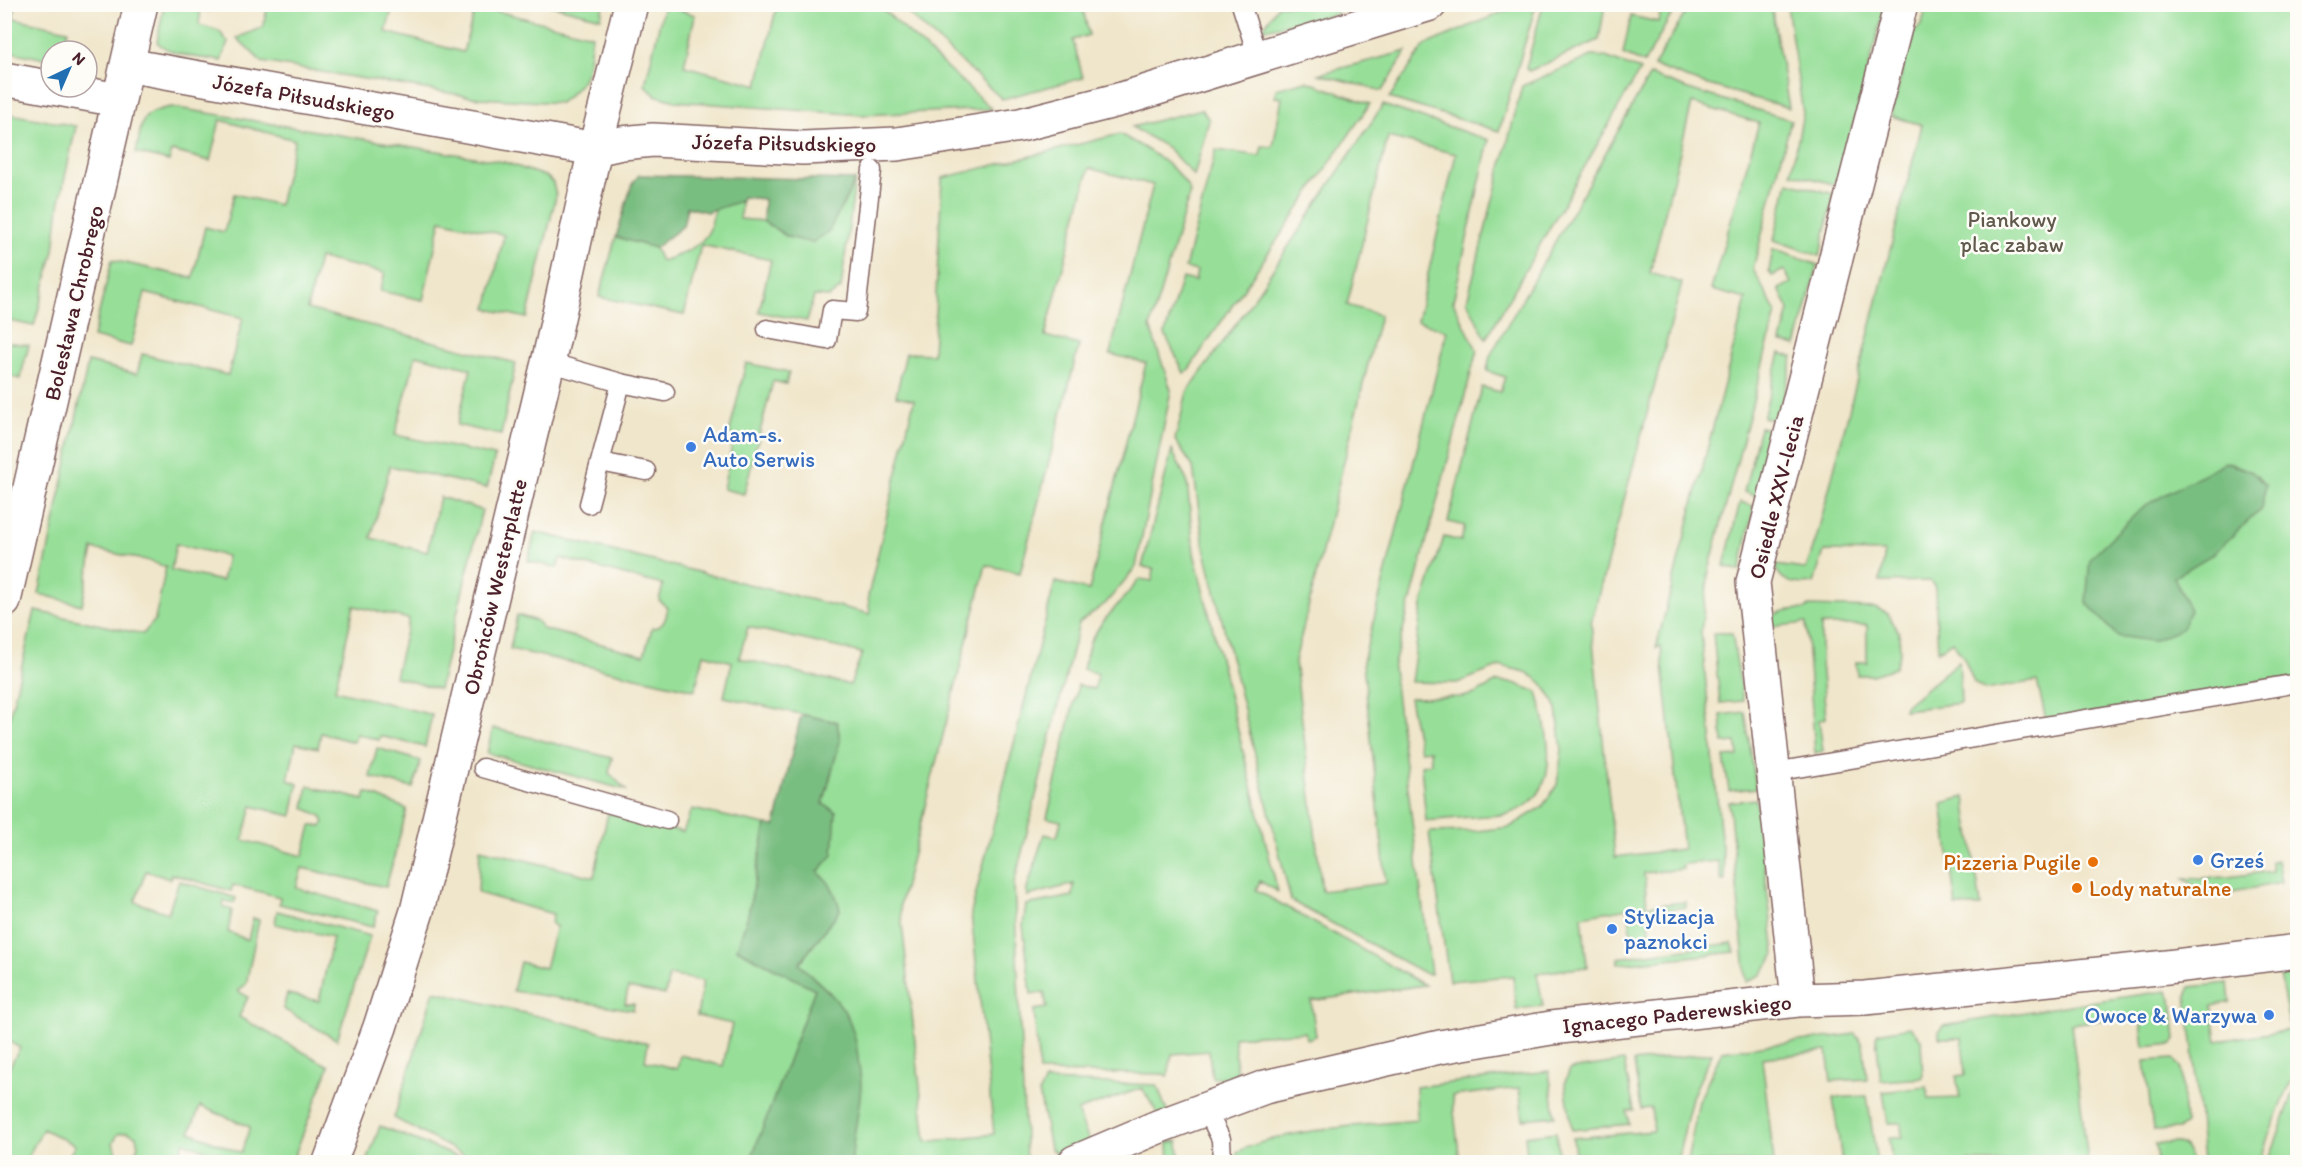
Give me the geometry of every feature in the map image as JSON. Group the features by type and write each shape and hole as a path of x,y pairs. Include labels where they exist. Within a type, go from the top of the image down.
{"street":[{"name":"Bolesława Chrobrego","path":"4,600 60,366 141,4"},
{"name":"Obrońców Westerplatte","path":"330,1162 380,1027 417,911 631,4"},
{"name":"Józefa Piłsudskiego","path":"127,66 595,149 653,140 802,148 897,144 1020,125 1122,99 1430,4"},
{"name":"Osiedle XXV-lecia","path":"1798,1000 1753,582 1901,4"},
{"path":"4,79 118,100"},
{"name":"Ignacego Paderewskiego","path":"1075,1162 1265,1087 1449,1046 1551,1028 1798,1000 1865,998 2298,951"}],"lane":[{"path":"1241,4 1258,58"},
{"path":"767,329 827,340 832,310 856,312 872,170"},
{"path":"548,362 621,383 665,392"},
{"path":"589,504 621,383"},
{"path":"600,462 645,471"},
{"path":"1774,772 2298,683"},
{"path":"483,768 667,820"},
{"path":"1206,1109 1221,1139 1222,1162"}],"green space":[{"path":"1882,4 1885,7 1837,185 1791,173 1803,114 1787,5"},
{"path":"4,5 16,5 13,18 68,30 65,39 39,39 39,58 5,51"},
{"path":"164,5 211,5 209,11 201,7 199,25 219,31 228,42 221,61 179,54 157,42"},
{"path":"268,5 393,5 386,32 463,52 476,6 592,35 588,67 582,81 560,103 479,98 262,62 237,38 263,27"},
{"path":"550,5 603,5 601,18"},
{"path":"664,5 695,15 684,66 758,85 777,5 878,5 992,109 863,115 675,101 655,95 645,85"},
{"path":"899,5 1082,5 1089,35 1073,40 1083,78 1002,99"},
{"path":"1278,5 1336,5 1338,14 1265,29 1264,27"},
{"path":"1519,5 1536,5 1499,131 1389,98 1425,45"},
{"path":"1543,5 1605,5 1599,40 1529,71 1526,68"},
{"path":"1662,5 1677,5 1644,63 1623,54 1631,16 1658,22"},
{"path":"1690,5 1771,5 1789,108 1698,82 1654,66"},
{"name":"Piankowy plac zabaw","path":"1927,5 2297,5 2297,683 2046,720 2037,681 1985,690 1974,683 1964,658 1952,641 1938,651 1935,587 1930,581 1880,582 1885,552 1824,551 1814,583 1790,582 1777,571 1775,565 1804,569 1807,567 1817,536 1922,125 1891,116 1911,36 1922,24"},
{"path":"1407,51 1382,91 1319,74"},
{"path":"1592,56 1605,57 1640,70 1486,339 1467,301 1522,86"},
{"path":"1650,75 1691,90 1791,120 1753,269 1776,313 1709,570 1701,632 1725,879 1721,880 1718,861 1685,864 1682,865 1683,869 1644,873 1647,906 1686,902 1686,907 1648,912 1651,942 1633,944 1628,908 1582,916 1587,967 1537,973 1543,1006 1516,1009 1513,976 1449,981 1429,832 1477,831 1510,827 1542,807 1557,785 1562,750 1557,709 1541,682 1526,672 1501,666 1457,683 1411,682 1422,605 1444,537 1461,541 1465,526 1448,522 1482,387 1500,392 1505,377 1487,371 1490,356","holes":["1692,103 1759,123 1711,290 1746,299 1656,648 1661,647 1683,849 1615,857 1591,623 1682,283 1650,273"]},
{"path":"1306,81 1370,104 1189,369 1184,373 1165,334 1182,278 1195,281 1197,271 1185,268 1216,150 1260,156 1262,146 1273,147 1282,98 1275,97 1276,89"},
{"path":"1383,105 1489,140 1453,302 1477,350 1393,668 1431,974 1426,974 1291,901 1204,547 1193,467 1175,440 1187,392 1244,313","holes":["1388,137 1456,154 1417,321 1447,331 1363,662 1386,883 1322,891 1295,661 1380,315 1347,305"]},
{"path":"171,107 504,162 547,177 553,183 556,196 527,318 487,309 504,235 441,220 423,300 380,291 385,273 319,258 307,309 516,363 501,435 457,425 471,369 416,355 395,435 495,456 487,488 390,466 371,538 427,552 440,497 482,510 439,689 395,677 409,619 354,606 335,690 432,715 425,747 380,736 379,740 357,734 354,742 321,733 318,748 296,743 288,780 298,784 292,816 252,806 243,840 303,856 311,826 322,826 324,823 321,816 304,808 308,786 364,800 366,792 407,809 386,887 302,868 296,888 378,911 373,927 279,904 280,897 233,885 231,891 172,874 170,879 146,871 135,902 168,913 179,881 236,898 234,903 224,901 223,907 232,910 228,932 248,940 253,918 259,920 246,984 238,991 248,997 239,1017 329,1066 292,1162 236,1162 184,1142 176,1162 66,1162 75,1145 43,1129 25,1162 5,1162 5,1075 20,1048 5,1039 5,736 35,611 143,634 155,620 166,567 146,560 93,549 82,605 39,594 88,362 137,374 142,354 228,375 243,318 145,293 131,346 93,337 112,260 193,278 205,227 224,232 234,194 279,205 295,140 220,120 210,161 172,151 169,161 136,153 143,121 152,112","holes":["176,544 227,556 222,581 171,570","200,1106 250,1127 241,1153 190,1132","127,1132 136,1136 138,1146 134,1154 124,1157 116,1152 113,1143 118,1134"]},
{"path":"1202,109 1209,120 1194,176 1168,148 1132,127"},
{"path":"5,113 76,126 59,205 54,251 34,326 5,320"},
{"path":"1120,134 1150,151 1170,166 1190,192 1150,327 1171,390 1136,567 1106,603 1079,623 1014,884 1026,1162 852,1162 848,1016 829,992 799,964 840,910 832,889 818,872 823,804 840,741 837,722 724,697 732,662 704,654 695,690 510,649 517,615 537,621 543,629 644,655 652,628 662,624 666,615 667,608 659,600 663,585 560,558 557,568 528,561 535,532 870,614 868,596 914,400 896,396 906,353 933,354 942,178","holes":["1089,168 1153,185 1110,354 1146,363 1089,590 1055,582 971,913 994,1134 926,1142 900,905 986,565 1020,573 1079,345 1045,336","748,627 862,653 850,685 739,658"]},
{"path":"639,175 855,180 829,231 812,243 788,237 763,221 764,199 742,197 741,201 707,212 687,207 683,226 655,248 616,237 632,184"},
{"path":"855,180 841,288 829,297 814,296 807,321 759,312 771,260 701,245 684,315 599,297 616,237 655,248 661,261 681,254 700,242 709,231 716,208 741,201 740,219 763,221 788,237 842,207"},
{"path":"1788,182 1834,194 1820,256 1774,240"},
{"path":"1773,249 1818,265 1796,346 1781,342 1789,310 1779,289 1791,283 1784,270 1772,276 1769,271"},
{"path":"5,342 29,345 20,379 5,375"},
{"path":"1780,353 1793,357 1778,420 1763,418"},
{"path":"746,363 789,372 786,384 773,381 744,494 723,489 734,436 729,434"},
{"path":"1760,427 1775,431 1756,496 1744,492"},
{"path":"1172,450 1187,481 1194,553 1278,892 1260,881 1256,890 1425,985 1311,1001 1316,1036 1307,1039 1305,1032 1234,1037 1237,1077 1212,1078 1209,1051 1172,1054 1168,1076 1163,1074 1039,1072 1034,1010 1047,1008 1044,992 1031,994 1023,925 1026,905 1073,896 1074,884 1027,896 1027,889 1044,834 1057,837 1061,821 1047,818 1078,685 1094,689 1098,674 1083,669 1090,642 1101,624 1140,579 1152,581 1154,569 1142,567"},
{"path":"2225,462 2252,472 2266,485 2261,509 2213,554 2174,577 2190,610 2182,629 2152,641 2117,636 2086,602 2090,558 2144,506"},
{"path":"1740,502 1754,506 1740,571 1724,566"},
{"path":"1809,606 1875,608 1887,613 1899,632 1900,652 1895,668 1872,675 1857,675 1856,662 1867,662 1867,625 1821,625 1821,662 1826,718 1819,720 1823,751 1815,753 1806,623 1767,627 1769,621 1777,614 1788,610 1806,609"},
{"path":"1713,633 1732,633 1743,701 1720,703"},
{"path":"1959,661 1961,703 1904,710 1905,706"},
{"path":"1497,682 1514,683 1537,692 1548,743 1546,778 1539,793 1527,805 1507,814 1426,821 1421,765 1431,763 1430,750 1420,751 1409,698 1462,697 1475,694"},
{"path":"1745,712 1756,788 1729,791 1724,757 1738,756 1736,742 1723,743 1721,715"},
{"path":"804,715 837,722 840,741 823,804 836,812 833,855 818,872 832,889 840,910 799,964 840,1004 852,1026 861,1085 852,1162 750,1162 815,989 737,949 748,915 766,825 775,826 800,719"},
{"path":"493,728 612,758 609,773 626,790 487,753"},
{"path":"377,748 421,761 413,788 370,777"},
{"path":"1965,797 1981,906 1956,906 1942,803"},
{"path":"1756,799 1775,954 1761,975 1746,982 1729,802"},
{"path":"692,809 766,825 748,915 737,949 815,989 750,1162 477,1162 394,1118 434,991 648,1043 645,1061 677,1069 680,1055 723,1066 732,1024 697,1016 703,981 669,975 665,995 628,988 625,1004 634,1004 633,1010 513,991 520,962 545,968 556,926 551,924 553,914 478,893 480,849 594,877 608,813 683,832"},
{"path":"2277,860 2281,883 2211,896 2184,879 2228,877 2272,871 2271,861"},
{"path":"277,911 370,936 337,1040 283,1009 287,994 319,1001 333,937 275,924"},
{"path":"1732,943 1735,952 1618,964 1618,958"},
{"path":"2297,973 2297,1066 2260,1162 2203,1162 2186,996 2190,987 2228,983 2230,1002 2212,1006 2217,1041 2290,1030 2280,975"},
{"path":"2167,991 2172,999 2176,1040 2173,1044 2144,1047 2140,1015 2071,1024 2088,1162 1892,1162 1889,1138 1902,1138 1901,1123 1888,1123 1883,1092 1927,1087 1929,1099 1960,1098 1956,1076 1965,1075 1962,1038 1939,1038 1939,1031 1943,1026"},
{"path":"1910,1027 1921,1039 1923,1078 1881,1081 1876,1037 1878,1033"},
{"path":"1855,1034 1863,1044 1867,1079 1831,1081 1827,1051 1762,1058 1774,1162 1687,1162 1699,1101 1722,1051"},
{"path":"1712,1053 1692,1097 1677,1162 1589,1162 1587,1154 1575,1155 1573,1138 1654,1131 1651,1108 1641,1109 1634,1062"},
{"path":"2173,1059 2181,1067 2185,1124 2178,1129 2153,1130 2145,1061"},
{"path":"1624,1061 1634,1110 1627,1111 1629,1124 1572,1130 1565,1082 1570,1069"},
{"path":"1549,1071 1555,1116 1523,1119 1519,1088 1452,1096 1460,1162 1238,1162 1237,1152 1278,1138 1325,1129 1417,1120 1416,1087"},
{"path":"1045,1081 1157,1085 1167,1112 1159,1116 1142,1088 1077,1111 1090,1143 1059,1156 1050,1148 1039,1092"},
{"path":"2297,1083 2297,1162 2268,1162"},
{"path":"1867,1096 1877,1162 1842,1162 1833,1098"},
{"path":"380,1126 471,1162 367,1162"},
{"path":"1556,1132 1560,1162 1528,1162 1525,1136"},
{"path":"1178,1141 1180,1162 1169,1162 1168,1142"},
{"path":"2177,1143 2187,1150 2190,1162 2157,1162 2155,1144"}],"place":[{"name":"Adam-s. Auto Serwis","path":"691,447"},
{"name":"Grześ","path":"2198,860"},
{"name":"Pizzeria Pugile","path":"2093,862"},
{"name":"Lody naturalne","path":"2077,888"},
{"name":"Stylizacja paznokci","path":"1612,929"},
{"name":"Owoce & Warzywa","path":"2269,1015"}]}
